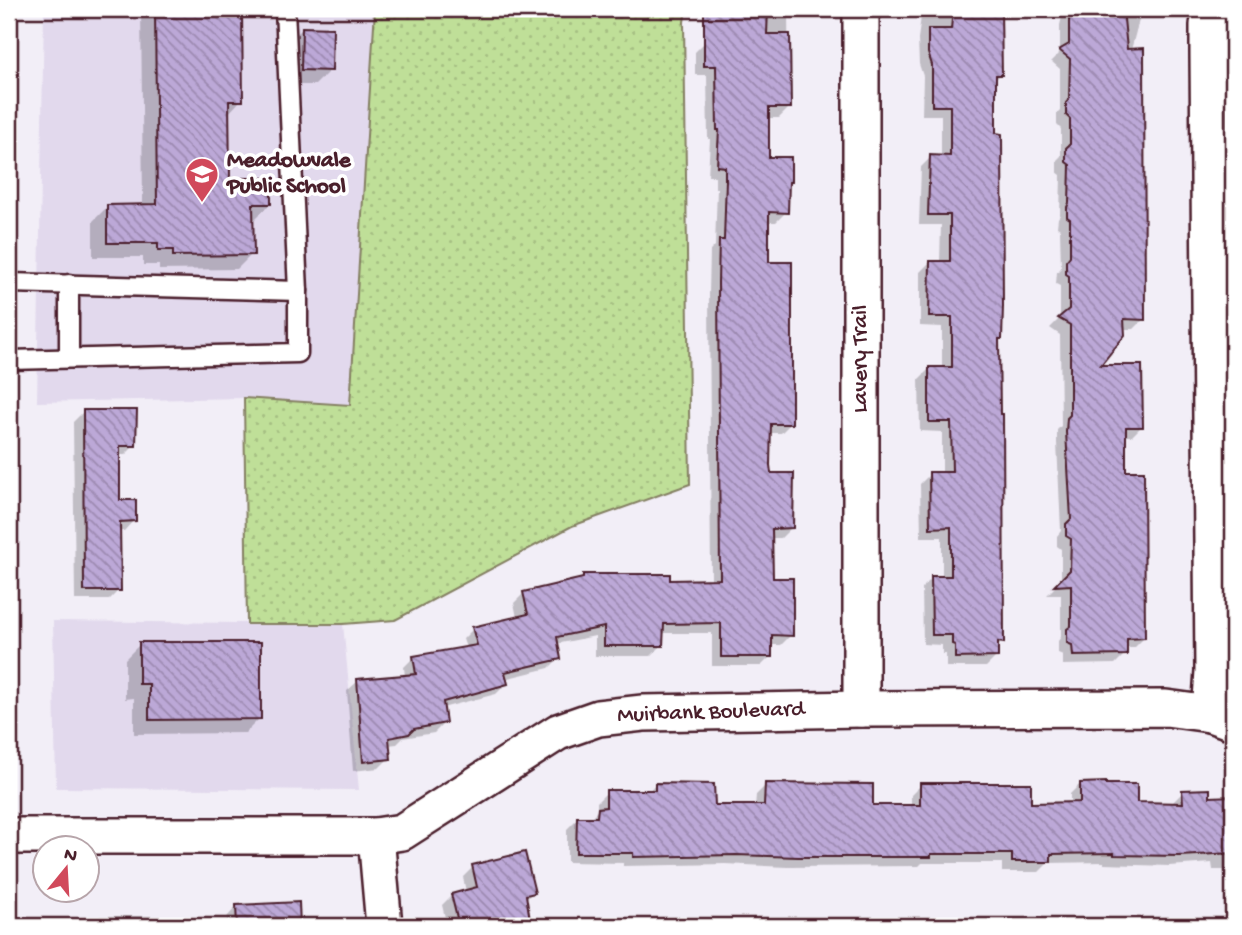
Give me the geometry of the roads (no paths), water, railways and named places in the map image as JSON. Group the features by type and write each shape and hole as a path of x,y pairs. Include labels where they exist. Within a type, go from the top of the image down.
{"street":[{"name":"Lavery Trail","path":"861,9 861,709"},
{"path":"1214,9 1208,25 1213,671 1222,718"},
{"name":"Muirbank Boulevard","path":"9,836 376,836 402,832 558,732 598,718 643,713 1166,708 1222,718"},
{"path":"376,836 384,926"}],"lane":[{"path":"9,360 298,353 298,291 285,9"},
{"path":"9,283 298,291"},
{"path":"69,284 69,358"}],"place":[{"name":"Meadowvale Public School","path":"202,204"}]}
